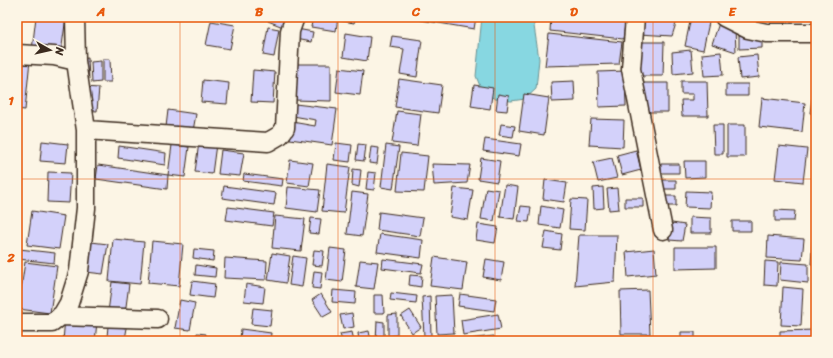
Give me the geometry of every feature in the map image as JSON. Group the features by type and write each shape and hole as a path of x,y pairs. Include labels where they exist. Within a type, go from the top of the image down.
{"street":[{"path":"17,323 52,323 60,316 69,302 79,271 86,208 86,130 76,61 75,17"},
{"path":"86,130 268,142 280,135 285,128 290,31 295,17"},
{"path":"635,17 631,69 663,230"},
{"path":"724,17 748,29 767,33 816,33"},
{"path":"17,54 54,56 76,61"},
{"path":"60,316 158,319"}],"water":[{"path":"482,17 534,17 539,59 536,89 525,99 511,101 495,99 482,91 476,76"}],"building":[{"path":"36,17 66,17 61,53 32,50"},
{"path":"269,17 287,17 283,27 268,21"},
{"path":"313,17 338,17 336,31 311,27"},
{"path":"339,17 356,17 354,23 338,20"},
{"path":"422,17 476,17 474,29 421,20"},
{"path":"551,17 626,17 623,39 550,31"},
{"path":"641,17 678,17 672,36 639,34"},
{"path":"691,17 710,18 703,50 685,46"},
{"path":"211,21 235,25 230,49 206,45"},
{"path":"719,23 735,28 736,52 712,44"},
{"path":"268,27 279,29 274,57 263,55"},
{"path":"297,29 313,32 311,42 295,39"},
{"path":"346,33 370,37 367,61 343,57"},
{"path":"549,34 622,42 619,64 545,66"},
{"path":"392,36 422,40 417,77 400,74 404,49 390,47"},
{"path":"739,36 762,36 762,48 739,49"},
{"path":"635,42 664,42 663,76 635,76"},
{"path":"691,50 693,72 673,74 672,52"},
{"path":"721,52 723,75 704,76 702,54"},
{"path":"757,55 759,77 740,79 738,57"},
{"path":"17,58 30,60 25,110 17,109"},
{"path":"88,58 89,79 82,79 81,59"},
{"path":"103,59 110,59 111,82 103,82"},
{"path":"101,61 101,82 92,83 91,62"},
{"path":"294,64 331,64 331,101 293,100"},
{"path":"339,68 363,71 360,95 336,92"},
{"path":"253,70 275,72 273,103 251,102"},
{"path":"625,71 626,106 599,107 598,72"},
{"path":"399,79 442,85 438,113 395,107"},
{"path":"203,80 229,83 227,104 201,102"},
{"path":"574,81 575,101 552,102 551,82"},
{"path":"681,81 707,81 708,116 682,116 681,100 693,100 693,94 681,94"},
{"path":"643,83 668,83 668,112 643,112"},
{"path":"726,84 748,84 748,96 726,96"},
{"path":"474,85 493,88 490,109 471,106"},
{"path":"84,87 99,88 97,111 83,110"},
{"path":"498,94 509,96 507,111 496,110"},
{"path":"524,94 549,98 544,135 519,131"},
{"path":"762,98 805,103 802,132 759,127"},
{"path":"812,99 816,99 816,114 810,113"},
{"path":"295,104 337,109 332,145 290,139 292,122 315,126 316,120 293,116"},
{"path":"168,110 196,114 193,131 166,127"},
{"path":"397,111 421,114 417,146 392,143"},
{"path":"591,119 624,120 623,147 589,145"},
{"path":"501,124 515,126 513,137 499,135"},
{"path":"713,125 723,125 723,154 714,154"},
{"path":"727,125 745,125 745,157 727,157"},
{"path":"17,127 20,127 17,151"},
{"path":"485,139 521,144 519,156 483,151"},
{"path":"42,141 68,144 66,163 40,161"},
{"path":"199,142 216,144 212,174 195,172"},
{"path":"336,143 352,145 350,162 334,160"},
{"path":"358,144 366,145 364,161 356,160"},
{"path":"172,145 189,147 185,177 168,175"},
{"path":"386,145 399,147 393,189 381,187"},
{"path":"119,146 166,153 165,165 118,158"},
{"path":"779,146 807,149 803,182 775,179"},
{"path":"371,147 379,148 377,164 369,163"},
{"path":"221,150 244,153 240,176 218,174"},
{"path":"636,150 641,170 622,175 617,155"},
{"path":"401,153 428,156 424,192 397,191"},
{"path":"481,158 500,161 497,182 478,179"},
{"path":"612,158 617,178 598,182 593,162"},
{"path":"290,160 313,163 309,186 287,183"},
{"path":"684,161 705,161 705,177 685,178"},
{"path":"327,164 350,167 344,213 322,211"},
{"path":"432,164 470,165 467,183 434,185"},
{"path":"661,164 679,164 679,173 661,173"},
{"path":"98,165 168,175 167,189 96,179"},
{"path":"353,169 361,170 359,187 352,185"},
{"path":"48,172 71,173 69,203 47,202"},
{"path":"368,172 376,173 374,190 366,189"},
{"path":"244,174 283,179 282,186 243,181"},
{"path":"545,180 567,183 564,202 543,199"},
{"path":"658,180 676,180 676,189 658,189"},
{"path":"505,185 518,187 514,219 500,217"},
{"path":"224,186 276,193 274,205 222,198"},
{"path":"288,187 320,190 317,212 286,208"},
{"path":"603,187 604,208 594,209 593,188"},
{"path":"454,188 473,190 468,220 450,217"},
{"path":"486,188 499,190 494,221 481,219"},
{"path":"617,188 619,209 609,210 607,189"},
{"path":"686,191 711,192 710,208 685,207"},
{"path":"352,192 368,194 362,236 347,234"},
{"path":"655,196 676,196 676,206 655,206"},
{"path":"625,198 643,198 643,207 625,207"},
{"path":"571,199 587,200 585,230 569,229"},
{"path":"815,205 816,264 811,264"},
{"path":"521,206 531,207 529,222 518,221"},
{"path":"541,206 563,210 560,228 539,225"},
{"path":"228,207 274,213 272,226 226,220"},
{"path":"775,210 795,211 794,221 775,221"},
{"path":"32,211 64,216 59,249 27,245"},
{"path":"379,212 423,218 420,236 377,230"},
{"path":"275,216 305,219 301,251 272,248"},
{"path":"690,217 711,218 711,233 690,233"},
{"path":"311,218 321,219 319,234 309,233"},
{"path":"732,221 751,221 751,231 732,231"},
{"path":"672,223 685,225 682,241 669,240"},
{"path":"478,224 498,227 495,243 476,240"},
{"path":"546,231 562,234 560,250 543,248"},
{"path":"380,234 423,240 421,258 377,252"},
{"path":"579,235 617,235 615,282 575,286"},
{"path":"768,236 804,239 802,260 767,258"},
{"path":"113,239 144,242 140,284 109,281"},
{"path":"152,241 183,244 179,286 148,283"},
{"path":"91,242 108,244 103,274 86,272"},
{"path":"675,247 716,247 716,268 675,269"},
{"path":"330,248 346,250 342,282 326,280"},
{"path":"19,249 55,253 54,263 18,259"},
{"path":"194,249 214,251 213,261 193,258"},
{"path":"654,249 656,274 628,277 626,252"},
{"path":"314,250 324,251 322,266 312,265"},
{"path":"272,253 290,256 286,283 268,280"},
{"path":"293,256 306,258 302,287 289,285"},
{"path":"434,257 467,262 463,290 430,286"},
{"path":"225,258 267,261 266,280 224,278"},
{"path":"383,259 423,264 421,273 382,268"},
{"path":"486,259 504,262 501,280 483,277"},
{"path":"360,260 378,262 374,289 356,287"},
{"path":"765,261 778,262 777,286 764,285"},
{"path":"25,262 57,266 50,313 18,309"},
{"path":"781,262 808,264 808,283 780,280"},
{"path":"196,265 216,268 215,277 195,275"},
{"path":"314,271 322,272 320,289 312,288"},
{"path":"410,275 422,276 421,287 409,285"},
{"path":"192,281 215,284 213,298 190,295"},
{"path":"112,282 129,284 125,314 108,312"},
{"path":"246,284 265,287 263,303 244,301"},
{"path":"783,287 803,289 801,326 781,325"},
{"path":"333,290 356,292 355,304 332,302"},
{"path":"648,290 650,334 621,334 620,291"},
{"path":"391,293 417,296 416,303 390,300"},
{"path":"321,294 332,312 323,317 312,300"},
{"path":"460,294 496,299 494,311 458,306"},
{"path":"374,295 383,295 384,313 374,313"},
{"path":"452,295 454,333 437,334 435,296"},
{"path":"430,296 431,336 424,336 422,297"},
{"path":"180,300 195,303 190,330 175,328"},
{"path":"253,308 272,310 270,326 251,324"},
{"path":"410,310 421,327 412,333 401,316"},
{"path":"352,313 354,327 343,329 340,315"},
{"path":"397,314 397,335 388,336 388,315"},
{"path":"498,314 501,329 463,335 461,320"},
{"path":"65,318 97,322 95,341 63,341"},
{"path":"377,321 384,322 384,341 376,341"},
{"path":"108,326 127,328 125,339 107,337"},
{"path":"241,329 271,333 270,341 240,339"},
{"path":"814,330 814,341 780,341 780,331"},
{"path":"369,331 371,341 359,341 358,333"},
{"path":"352,332 354,341 342,341 340,334"},
{"path":"681,332 695,332 695,341 681,341"},
{"path":"197,333 206,334 205,341 196,341"},
{"path":"494,336 494,341 469,341 468,339"},
{"path":"192,339 193,341 167,341"}]}
